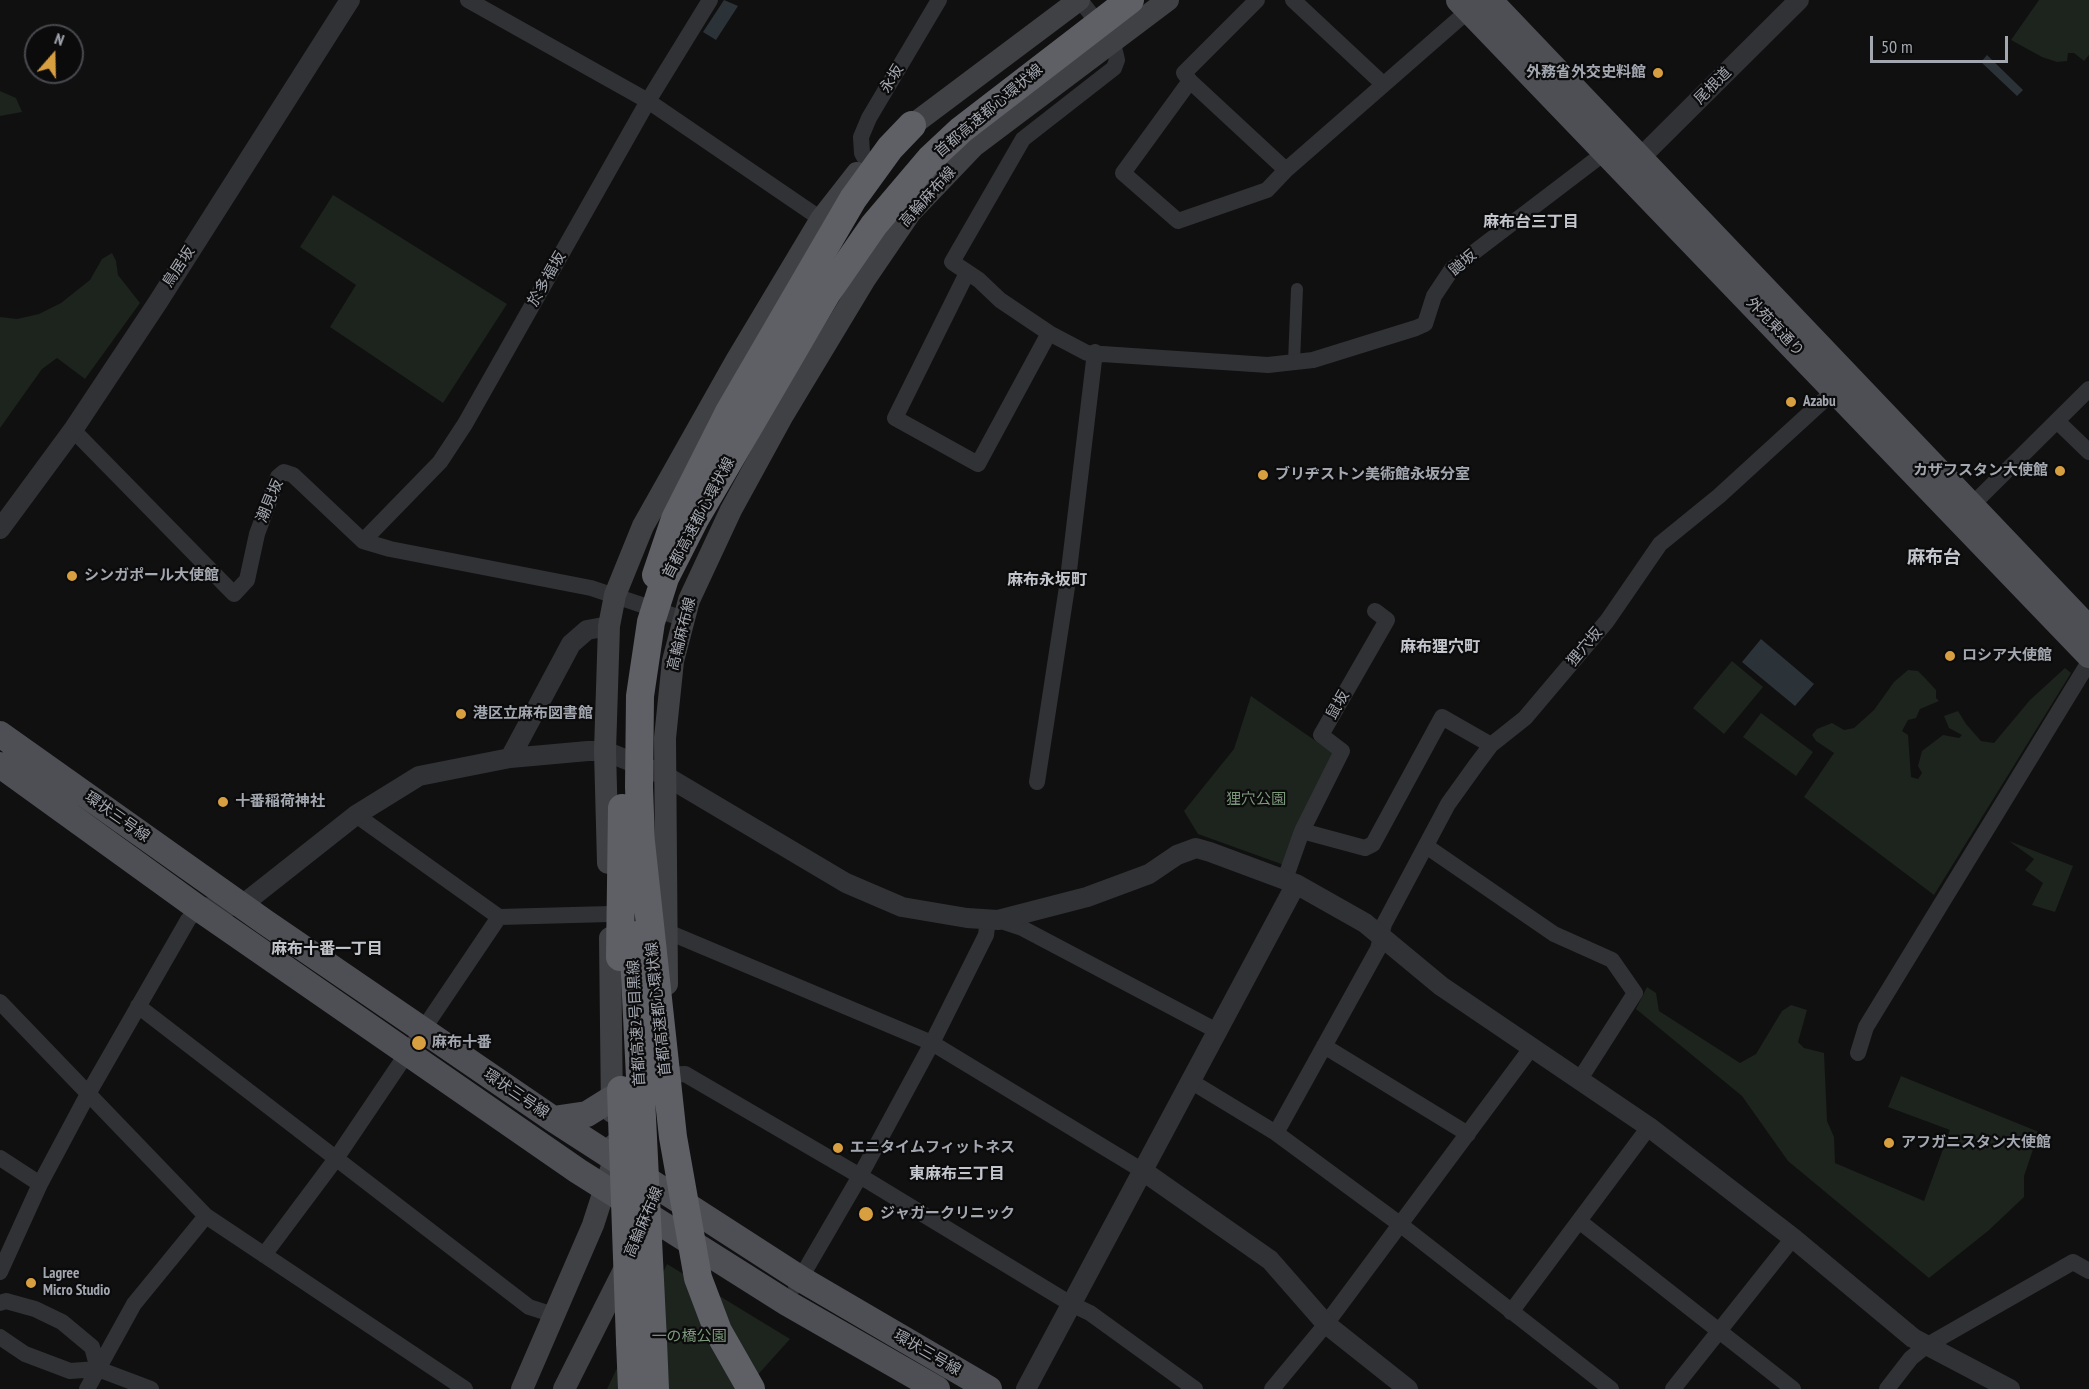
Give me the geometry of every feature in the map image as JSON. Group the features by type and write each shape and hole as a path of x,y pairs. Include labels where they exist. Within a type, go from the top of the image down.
{"highway":[{"name":"首都高速都心環状線","path":"751,1389 718,1331 698,1278 672,1137 641,842 640,696 651,622 666,578 695,519 827,292 874,225 930,159 961,130 1130,0"},
{"name":"首都高速都心環状線","path":"742,1389 722,1356 696,1300 683,1256 670,1181 636,889 627,773 627,719 641,620 656,575 685,514 812,285 924,154 952,126 1021,70"},
{"path":"812,285 854,199 890,148 912,125"},
{"name":"首都高速2号目黒線","path":"651,622 643,659 633,735 630,847 655,1389"},
{"name":"首都高速2号目黒線","path":"627,719 622,770 619,1048 632,1389"}],"main road":[{"path":"522,1389 593,1225 614,1160 611,1099 610,914 604,751 609,626 615,595 643,526 736,361 821,219 867,162 912,125 1079,0"},
{"name":"高輪麻布線","path":"564,1389 650,1217 660,1187 667,1131 664,1075 668,932 665,738 673,661 689,600 731,510 783,415 865,279 910,213 974,146 1168,0"},
{"name":"外苑東通り","path":"1472,3 1972,505 2089,629"},
{"name":"外苑東通り","path":"1472,3 1607,151 1633,165 1835,390 2089,655"},
{"name":"環状三号線","path":"0,735 421,1030 614,1160 660,1187 801,1279 989,1389"},
{"name":"環状三号線","path":"1,769 406,1053 606,1189 787,1303 937,1389"},
{"path":"553,1119 587,1114 611,1099"}],"street":[{"name":"鳥居坂","path":"0,529 73,430 158,302 350,0"},
{"path":"468,0 648,101 821,219"},
{"name":"於多福坂","path":"363,541 440,462 465,424 648,101 710,0"},
{"name":"永坂","path":"867,162 862,153 861,136 869,118 939,0"},
{"path":"1079,0 1113,43 1117,60 1114,68 1023,139 952,262 1000,300 1049,333 1087,352 1268,365 1294,362 1297,289"},
{"path":"1257,0 1184,73 1286,170"},
{"path":"1293,0 1383,84"},
{"name":"尾根道","path":"1633,165 1799,0"},
{"path":"1190,81 1124,172 1178,220 1267,190 1286,170 1472,3"},
{"name":"鼬坂","path":"1294,362 1312,360 1425,324 1434,296 1452,269 1607,151"},
{"path":"967,273 895,417 978,464 1049,333"},
{"path":"1038,782 1067,587 1095,352"},
{"name":"狸穴坂","path":"1276,1133 1378,949 1389,914 1448,804 1491,745 1525,718 1607,621 1660,544 1719,496 1835,390"},
{"path":"1972,505 2089,390"},
{"path":"2057,420 2089,452"},
{"name":"潮見坂","path":"73,430 234,594 247,580 256,534 278,477 284,472 293,475 363,541"},
{"path":"363,541 390,549 615,595 684,619"},
{"name":"鼠坂","path":"1302,831 1342,751 1321,735 1388,620 1375,611"},
{"path":"510,758 571,644 587,630 609,626"},
{"path":"1858,1053 1866,1027 2089,662"},
{"path":"1026,1389 1219,1032 1291,881 1302,831 1365,848 1372,844 1442,717 1491,745"},
{"path":"0,1272 40,1184 88,1094 188,920 198,908 242,905 356,815 419,776 510,758 604,751 664,775 846,883 902,907 993,919 1022,928 1219,1032"},
{"path":"356,815 499,917 610,914"},
{"path":"1426,846 1554,934 1612,960 1635,993 1580,1079"},
{"path":"993,919 1087,897 1149,874 1177,855 1196,848 1244,862 1291,881 1356,917 1441,986 1648,1126 1793,1238 1926,1346 2010,1389"},
{"path":"264,1256 335,1160 499,917"},
{"path":"787,1303 860,1176 932,1043 993,919"},
{"path":"668,932 932,1043 1143,1171 1270,1260 1326,1324 1408,1389"},
{"path":"0,1002 206,1216 465,1389"},
{"path":"138,1006 335,1160 529,1307 554,1316"},
{"path":"1324,1046 1468,1134"},
{"path":"1272,1389 1326,1324 1532,1047"},
{"path":"664,1075 685,1074 860,1176 1071,1305 1090,1313 1195,1389"},
{"path":"1192,1082 1276,1133 1401,1225 1611,1389"},
{"path":"1511,1312 1648,1126"},
{"path":"0,1158 40,1184"},
{"path":"87,1389 134,1304 206,1216"},
{"path":"1579,1221 1793,1389"},
{"path":"1673,1389 1793,1238"},
{"path":"1887,1389 1911,1358 1926,1346 2073,1262 2089,1270"},
{"path":"0,1302 6,1301 35,1309 62,1322 92,1347 98,1369"},
{"path":"0,1337 25,1354 70,1371 98,1369 151,1389"}],"green space":[{"path":"2039,0 2089,0 2089,55 2084,61 2074,53 2068,53 2067,61 2057,62 2042,57 2011,40"},
{"path":"0,91 16,98 22,112 0,116"},
{"path":"333,195 507,304 443,403 330,327 356,285 300,247"},
{"path":"112,253 118,275 140,303 85,379 57,358 42,369 0,428 0,317 17,319 39,314 61,303 90,280 102,259"},
{"path":"1732,661 1763,687 1724,734 1693,708"},
{"path":"2065,668 2071,673 1934,895 1804,797 1834,753 1816,741 1812,735 1817,729 1832,723 1844,730 1854,728 1874,710 1894,682 1908,670 1918,671 1936,690 1936,698 1939,701 1920,709 1916,718 1908,720 1902,731 1908,735 1911,777 1918,779 1922,773 1918,766 1922,751 1943,735 1959,738 1962,735 1949,728 1944,716 1958,711 1981,741 1994,743 2030,700"},
{"name":"狸穴公園","path":"1251,696 1333,753 1284,865 1198,834 1184,811 1234,749"},
{"path":"1761,713 1813,752 1796,776 1743,737"},
{"path":"2009,841 2073,866 2055,912 2032,905 2043,883 2025,870 2034,859"},
{"path":"1647,987 1656,993 1659,1011 1740,1063 1756,1054 1782,1011 1791,1005 1807,1010 1798,1042 1804,1048 1824,1053 1827,1121 1834,1137 1835,1163 1924,1201 1950,1130 1888,1107 1901,1076 2039,1132 2024,1176 2024,1197 1988,1231 1929,1278 1788,1161 1742,1096 1636,1009"},
{"name":"一の橋公園","path":"667,1264 790,1339 745,1389 607,1389"}],"shaded area":[{"path":"724,0 738,6 716,40 703,32"},
{"path":"1987,55 2023,90 2017,96 1981,62"},
{"path":"1761,639 1814,684 1795,706 1742,662"}],"place":[{"name":"外務省外交史料館","path":"1658,73"},
{"name":"Azabu","path":"1791,402"},
{"name":"カザフスタン大使館","path":"2060,471"},
{"name":"ブリヂストン美術館永坂分室","path":"1263,475"},
{"name":"シンガポール大使館","path":"72,576"},
{"name":"ロシア大使館","path":"1950,656"},
{"name":"港区立麻布図書館","path":"461,714"},
{"name":"十番稲荷神社","path":"223,802"},
{"name":"麻布十番","path":"419,1043"},
{"name":"アフガニスタン大使館","path":"1889,1143"},
{"name":"エニタイムフィットネス","path":"838,1148"},
{"name":"ジャガークリニック","path":"866,1214"},
{"name":"Lagree Micro Studio","path":"31,1283"}],"district":[{"name":"麻布台三丁目","path":"1531,222"},
{"name":"麻布台","path":"1934,558"},
{"name":"麻布永坂町","path":"1047,580"},
{"name":"麻布狸穴町","path":"1440,647"},
{"name":"麻布十番一丁目","path":"327,949"},
{"name":"東麻布三丁目","path":"957,1174"}]}
